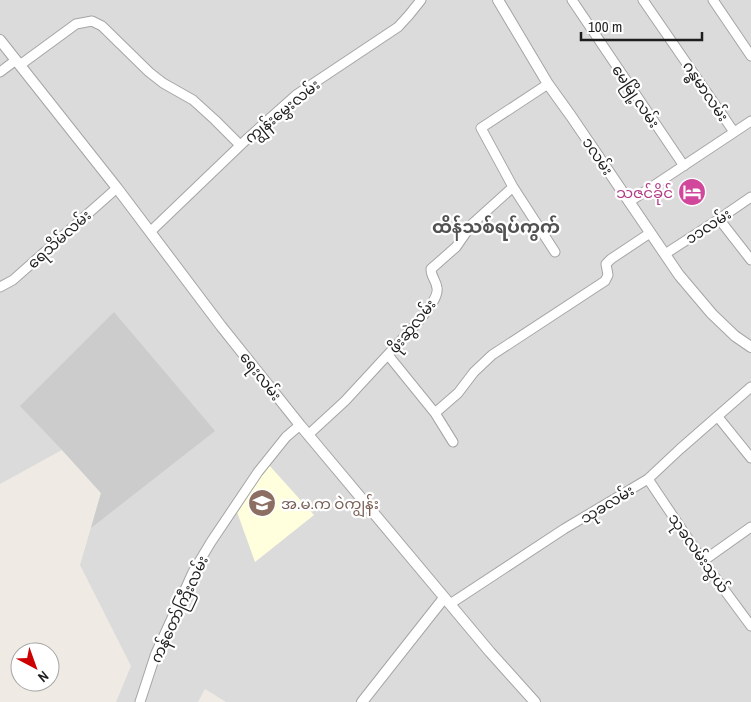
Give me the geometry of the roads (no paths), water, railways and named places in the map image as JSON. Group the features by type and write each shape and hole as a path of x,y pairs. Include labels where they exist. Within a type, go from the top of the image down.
{"street":[{"name":"ကျွန်းမွှေးလမ်း","path":"150,232 296,95 398,27 421,0"},
{"name":"၁လမ်း","path":"498,0 548,84 572,116 679,275 712,314 735,336 751,347"},
{"name":"မေမြို့လမ်း","path":"572,0 684,166"},
{"name":"ဂန္ဓမာလမ်း","path":"644,0 734,132"},
{"path":"713,0 751,56"},
{"path":"0,72 76,24 92,21 102,26 148,72 193,100 216,120 240,146"},
{"name":"ရေးလမ်း","path":"0,40 117,188 221,326 308,435 490,652 535,702"},
{"path":"548,84 481,128 513,187 555,252"},
{"path":"629,202 751,121"},
{"name":"ဖိုးဆွဲလမ်း","path":"308,435 345,401 418,322 435,299 438,288 430,271 456,247 472,224 513,187"},
{"name":"ရေသိမ်လမ်း","path":"0,287 13,280 117,188"},
{"name":"၁၁လမ်း","path":"665,254 751,196"},
{"path":"719,219 751,260"},
{"path":"436,413 458,393 474,372 492,355 605,281 608,275 606,264 650,233"},
{"path":"388,355 436,413 453,442"},
{"name":"သုခလမ်း","path":"447,601 648,479 751,387"},
{"path":"718,417 751,458"},
{"name":"ကန်တော်ကြီးလမ်း","path":"140,702 156,653 194,572 258,472 286,437 300,425"},
{"name":"သုခလမ်းသွယ်","path":"648,479 702,561 751,626"},
{"path":"702,561 751,527"},
{"path":"362,702 447,601"}],"place":[{"name":"သဇင်ခိုင်","path":"692,192"},
{"name":"အ.မ.က ဝဲကျွန်း","path":"262,503"}],"district":[{"name":"ထိန်သစ်ရပ်ကွက်","path":"496,226"}]}
